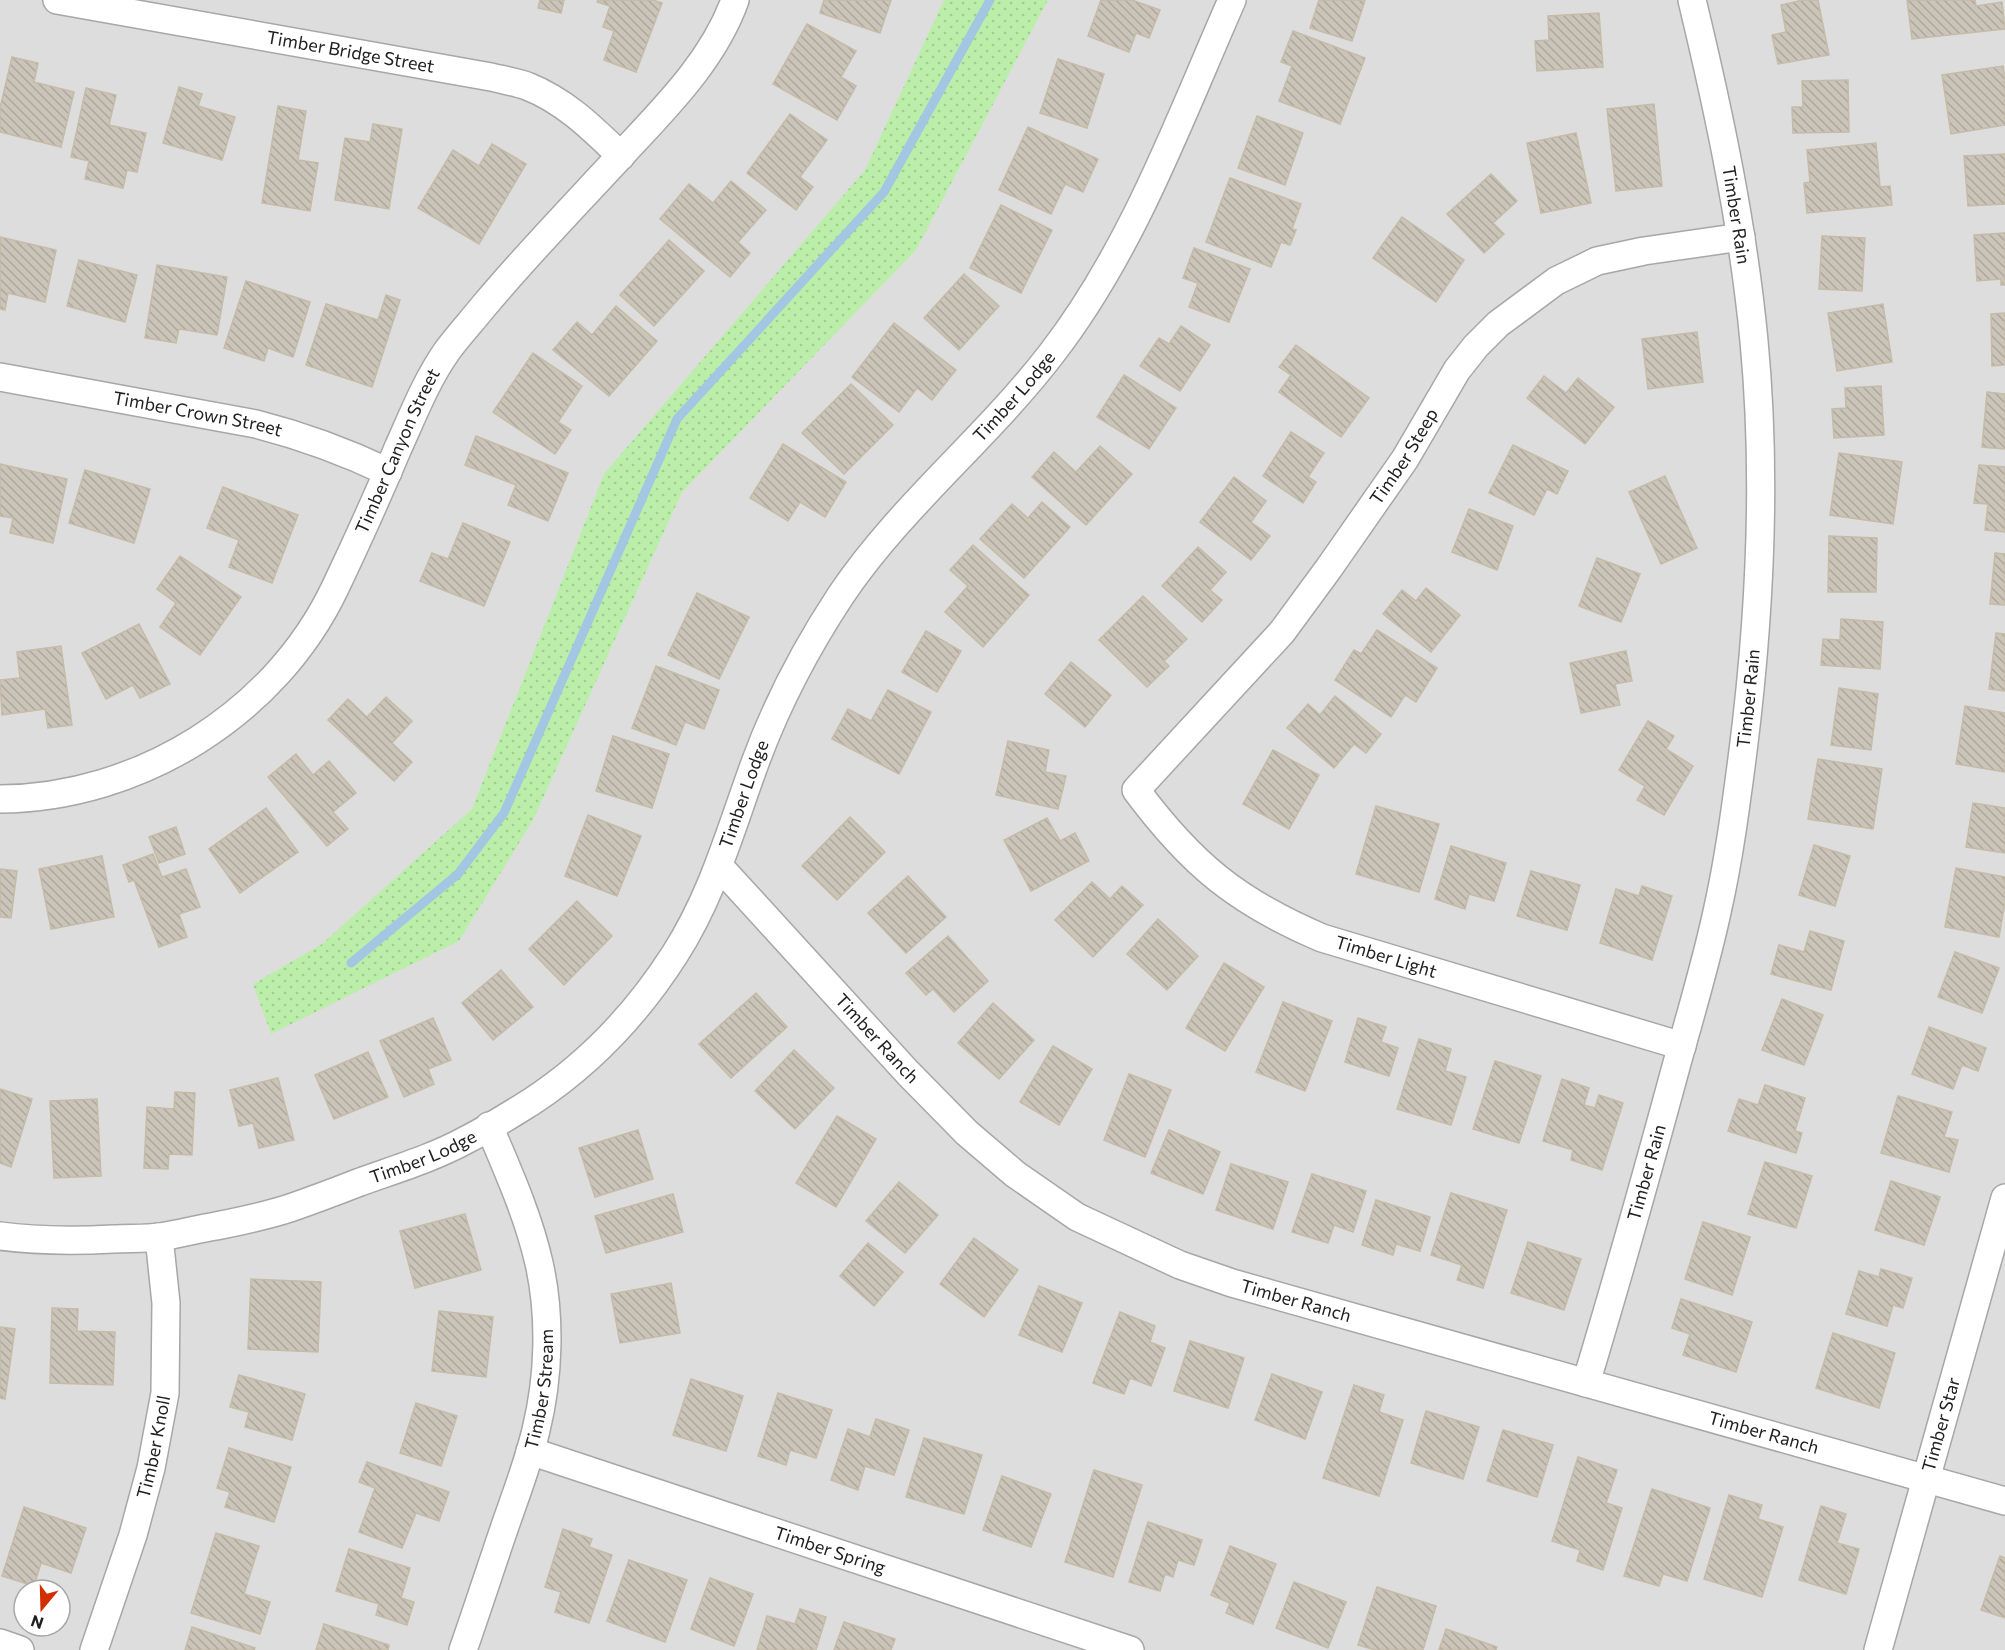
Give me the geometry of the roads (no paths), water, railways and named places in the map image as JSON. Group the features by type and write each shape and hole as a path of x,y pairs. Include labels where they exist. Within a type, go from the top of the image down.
{"street":[{"name":"Timber Bridge Street","path":"57,0 491,77 526,86 559,102 588,124 621,156"},
{"name":"Timber Canyon Street","path":"0,799 52,794 92,786 131,774 169,757 229,719 260,692 288,661 312,627 333,591 426,385 447,351 517,267 670,104 716,39 735,0"},
{"name":"Timber Lodge","path":"0,1236 20,1239 80,1240 159,1237 288,1209 465,1141 533,1101 574,1069 619,1026 646,995 676,952 702,907 782,696 815,634 854,576 1053,353 1099,286 1137,215 1232,0"},
{"name":"Timber Rain","path":"1587,1383 1636,1217 1717,912 1736,809 1748,714 1758,597 1760,445 1754,342 1741,237 1717,102 1692,0"},
{"name":"Timber Steep","path":"1136,790 1282,632 1405,459 1457,370 1498,324 1556,281 1597,261 1644,251 1741,237"},
{"name":"Timber Crown Street","path":"0,377 266,427 339,449 388,472"},
{"name":"Timber Light","path":"1136,790 1164,827 1220,882 1286,923 1322,938 1682,1046"},
{"name":"Timber Ranch","path":"719,866 901,1065 967,1133 1015,1174 1077,1216 1180,1265 1232,1283 2005,1501"},
{"name":"Timber Stream","path":"463,1650 536,1430 543,1389 546,1348 545,1306 539,1265 529,1225 489,1126"},
{"name":"Timber Star","path":"1878,1650 2005,1198"},
{"name":"Timber Knoll","path":"94,1650 133,1535 151,1468 165,1393 166,1303 159,1237"},
{"name":"Timber Spring","path":"530,1450 1130,1650"},
{"path":"0,1643 20,1650"}],"waterway":[{"path":"351,963 458,874 504,813 677,419 884,192 990,0"}]}
